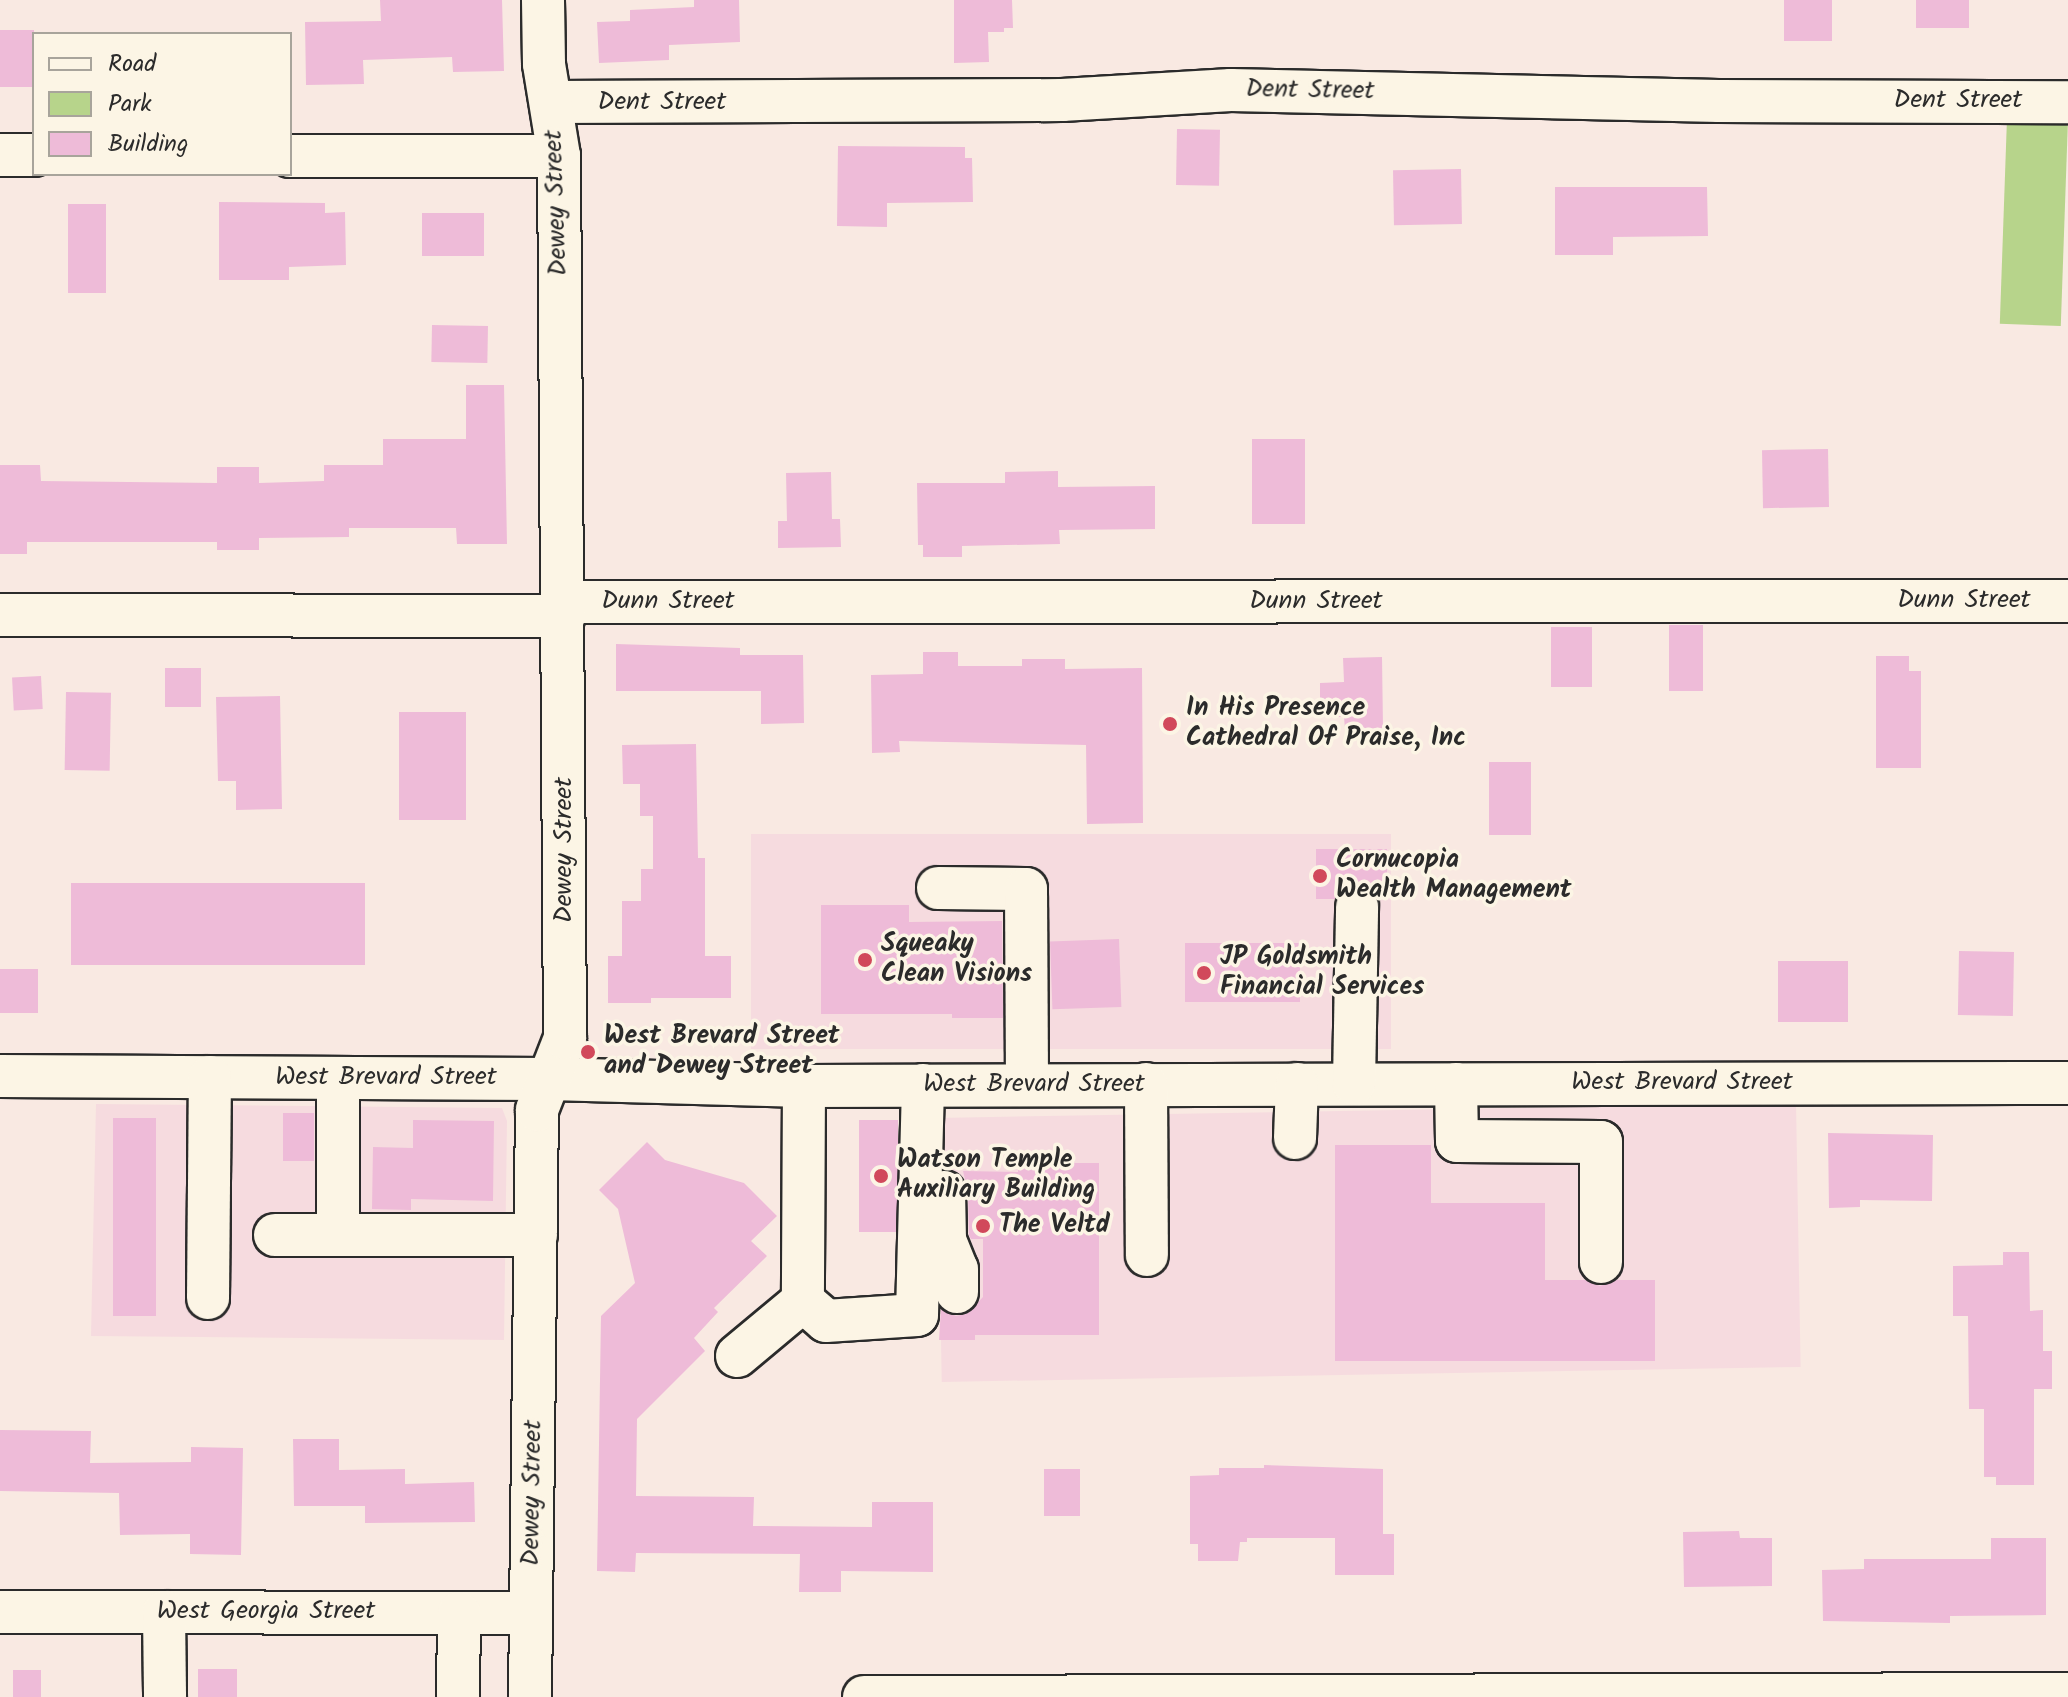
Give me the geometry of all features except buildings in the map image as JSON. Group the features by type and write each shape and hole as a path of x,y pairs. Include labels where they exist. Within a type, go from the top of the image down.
{"street":[{"name":"Dewey Street","path":"530,1697 537,1110 565,1038 559,156 544,64 543,0"},
{"name":"Dent Street","path":"552,102 1062,100 1231,90 1719,101 2068,102"},
{"path":"0,155 32,155"},
{"path":"292,156 559,156"},
{"name":"Dunn Street","path":"0,615 2068,601"},
{"path":"938,888 1026,889 1027,1084"},
{"path":"1354,1084 1357,907"},
{"name":"West Brevard Street","path":"0,1076 550,1079 804,1086 2068,1083"},
{"path":"208,1298 210,1077"},
{"path":"338,1078 338,1235"},
{"path":"1585,1142 1586,1083"},
{"path":"1146,1084 1147,1255"},
{"path":"1295,1138 1297,1084"},
{"path":"1456,1084 1457,1141 1601,1142 1601,1262"},
{"path":"804,1086 803,1301 826,1321 917,1315 940,1085"},
{"path":"940,1085 945,1240 957,1269 957,1292"},
{"path":"275,1235 536,1235"},
{"path":"737,1356 803,1301"},
{"name":"West Georgia Street","path":"0,1612 531,1613"},
{"path":"164,1612 165,1697"},
{"path":"458,1697 459,1613"},
{"path":"864,1697 2068,1694"}],"shaded area":[{"path":"751,834 1391,834 1391,1049 751,1049"},
{"path":"1796,1103 1801,1367 942,1382 937,1118"},
{"path":"96,1104 502,1108 507,1121 504,1340 91,1336"}],"green space":[{"path":"2007,118 2068,120 2061,326 2000,324"}],"place":[{"name":"In His Presence Cathedral Of Praise, Inc","path":"1170,724"},
{"name":"Cornucopia Wealth Management","path":"1320,876"},
{"name":"Squeaky Clean Visions","path":"865,960"},
{"name":"JP Goldsmith Financial Services","path":"1204,973"},
{"name":"West Brevard Street and Dewey Street","path":"588,1052"},
{"name":"Watson Temple Auxiliary Building","path":"881,1176"},
{"name":"The Veltd","path":"983,1226"}]}
